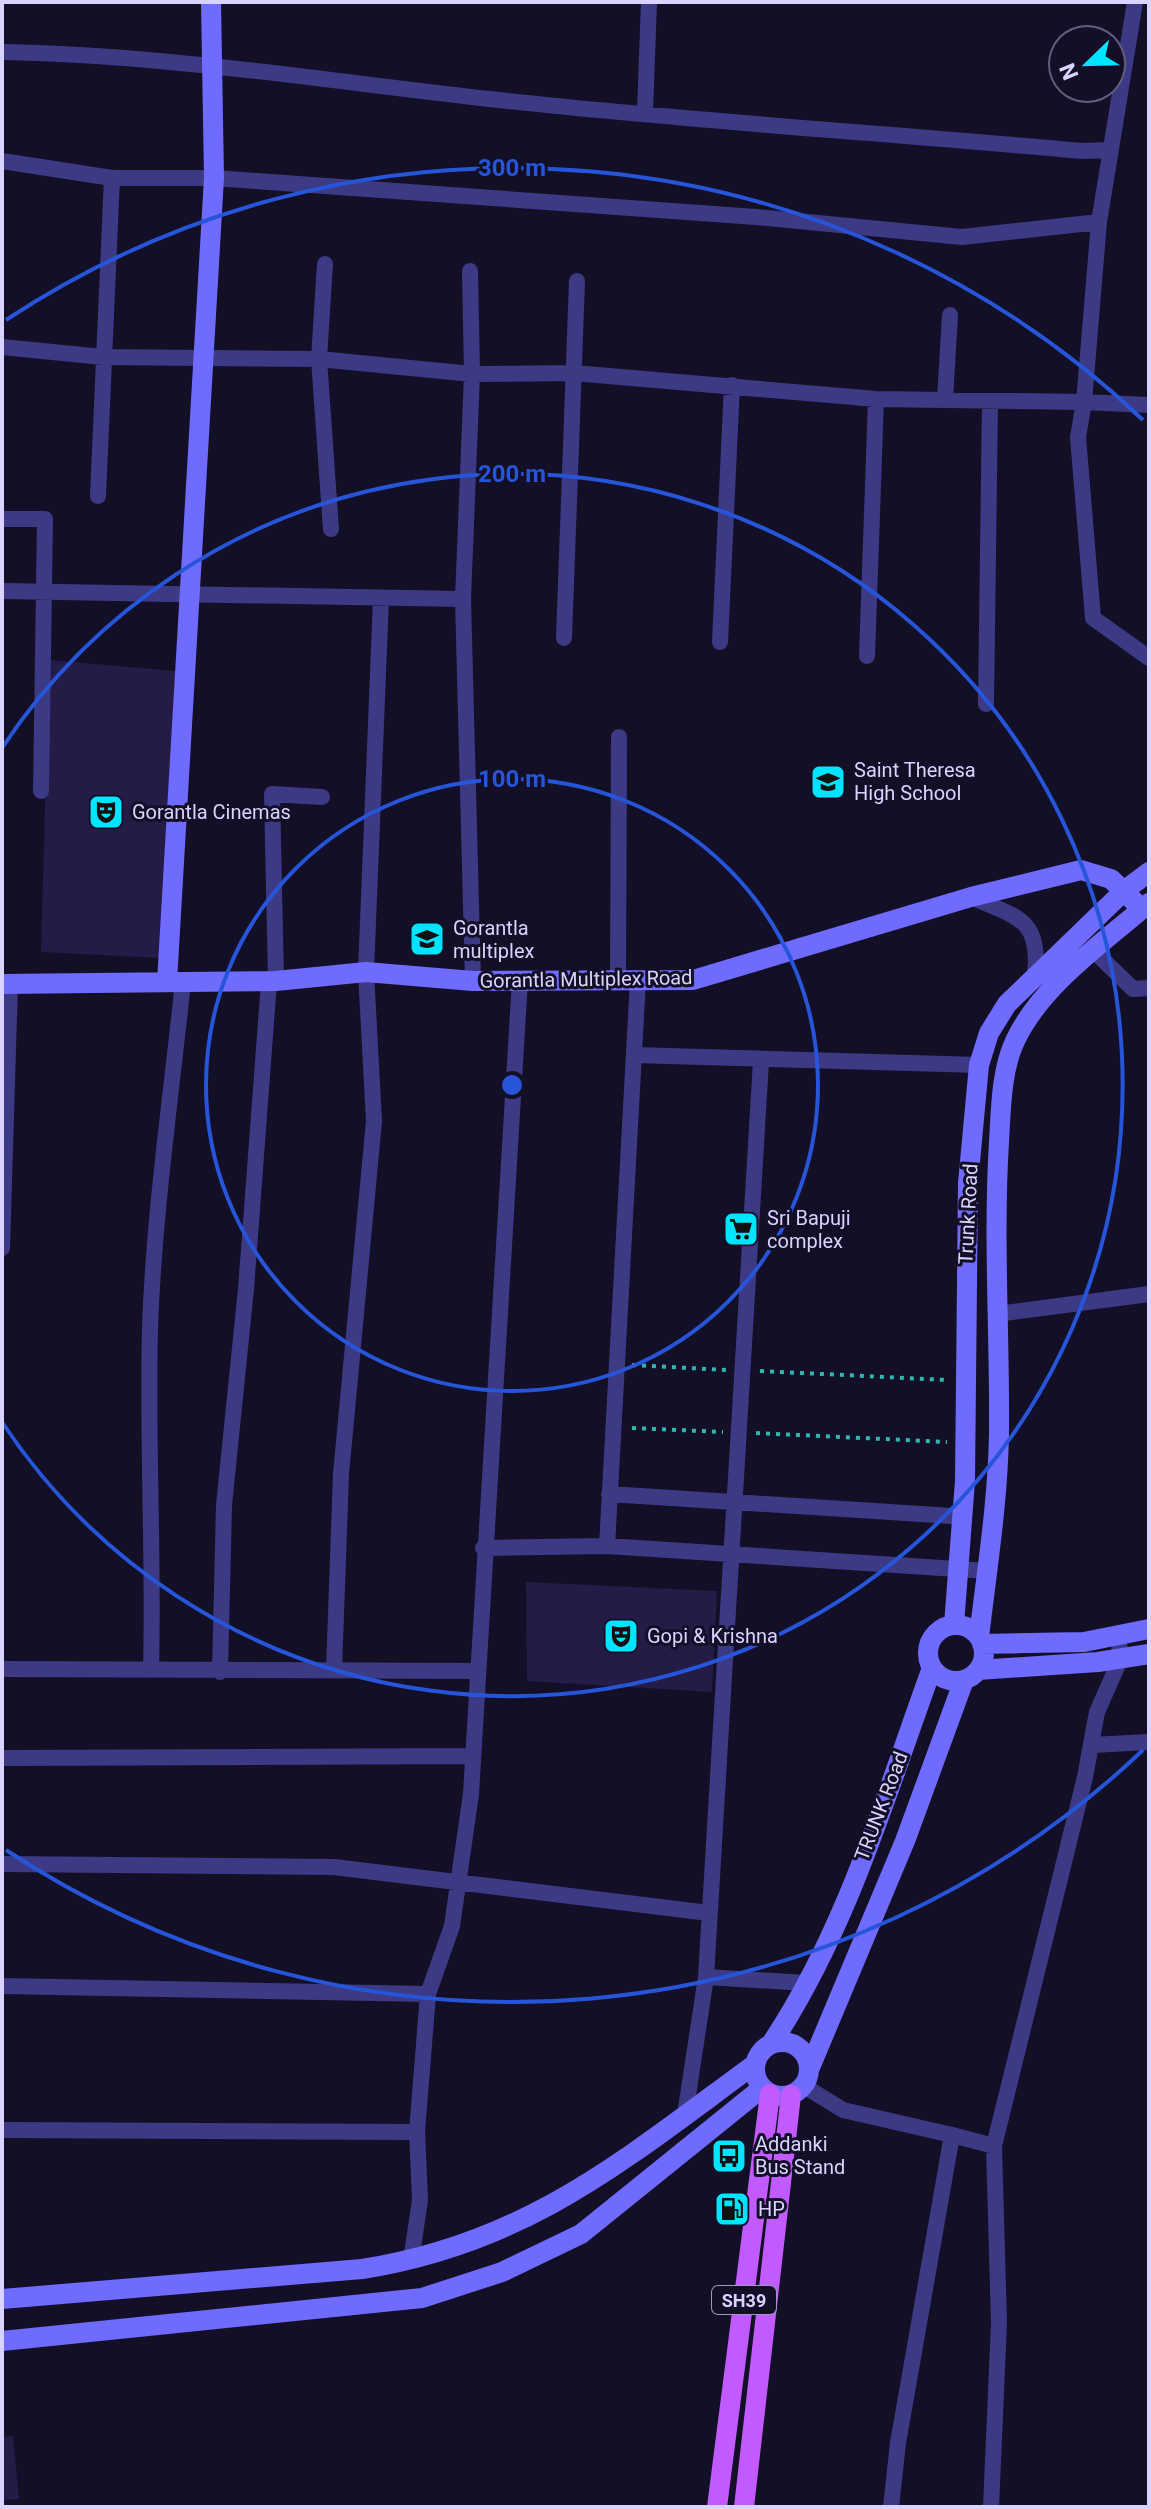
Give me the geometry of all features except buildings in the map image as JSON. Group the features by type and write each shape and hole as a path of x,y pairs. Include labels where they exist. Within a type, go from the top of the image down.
{"main road":[{"path":"175,982 189,592 214,178 211,2"},
{"name":"Gorantla Multiplex Road","path":"6,984 273,982 366,972 473,981 693,980 971,897 1081,870 1105,875 1145,906"},
{"name":"Trunk Road","path":"954,1625 965,1481 968,1183 979,1065 989,1033 1007,1004 1125,890 1149,872"},
{"name":"Trunk Road","path":"981,1641 999,1433 996,1182 1006,1070 1026,1019 1094,951 1145,906"},
{"path":"787,2087 905,1841 971,1675 982,1662 981,1641 968,1628 954,1625 940,1629 930,1640 927,1654 932,1668 952,1681 971,1675 1120,1660 1149,1654"},
{"path":"981,1641 1084,1642 1149,1629"},
{"name":"TRUNK Road","path":"2,2299 362,2269 411,2261 539,2212 590,2185 755,2064 760,2052 771,2044 826,1942 875,1827 932,1668"},
{"path":"2,2341 422,2298 502,2272 581,2234 787,2087 807,2059 792,2044 771,2044"},
{"path":"755,2064 757,2081 787,2087"},
{"name":"SH39","path":"716,2507 787,2087"},
{"name":"SH39","path":"744,2507 787,2087"}],"street":[{"path":"645,112 649,2"},
{"path":"1135,2 1099,222 1084,402 1078,437 1093,618 1149,658"},
{"path":"2,52 86,54 212,64 493,99 1082,151 1109,150"},
{"path":"2,161 112,178 214,178 756,217 962,237 1099,222"},
{"path":"98,496 112,178"},
{"path":"325,264 319,359 331,529"},
{"path":"470,271 472,374 463,599 473,981"},
{"path":"564,638 577,281"},
{"path":"945,400 950,315"},
{"path":"2,347 103,357 319,359 472,374 574,373 876,399 1149,405"},
{"path":"720,642 732,385"},
{"path":"867,656 876,399"},
{"path":"986,704 990,401"},
{"path":"2,519 45,519 41,791"},
{"path":"2,591 463,599"},
{"path":"334,1670 341,1474 374,1121 366,972 381,598"},
{"path":"607,1546 634,1055 628,980 619,737"},
{"path":"220,1672 224,1505 273,982 272,794 322,797"},
{"path":"971,897 1029,926 1037,944 1035,974"},
{"path":"1094,951 1133,989 1149,988"},
{"path":"411,2261 420,2200 417,2132 428,1994 452,1926 472,1756 520,980"},
{"path":"151,1670 154,1557 150,1326 175,982"},
{"path":"2,1248 6,984"},
{"path":"634,1055 979,1065"},
{"path":"685,2115 706,1977 761,1061"},
{"path":"997,1314 1149,1294"},
{"path":"609,1494 952,1516"},
{"path":"483,1548 607,1546 729,1557 987,1571"},
{"path":"991,2507 999,2323 994,2146 1097,1712 1120,1660 1119,1636"},
{"path":"2,1669 477,1671"},
{"path":"1091,1745 1149,1742"},
{"path":"2,1758 472,1756"},
{"path":"2,1864 334,1867 709,1913"},
{"path":"706,1977 806,1983"},
{"path":"2,1986 428,1994"},
{"path":"787,2087 843,2110 994,2146"},
{"path":"2,2130 417,2132"},
{"path":"891,2507 898,2443 952,2135"}],"path":[{"path":"617,1365 740,1370"},
{"path":"756,1371 957,1380"},
{"path":"613,1427 955,1442"}],"place":[{"name":"Saint Theresa High School","path":"828,782"},
{"name":"Gorantla Cinemas","path":"106,812"},
{"name":"Gorantla multiplex","path":"427,939"},
{"name":"Sri Bapuji complex","path":"741,1229"},
{"name":"Gopi & Krishna","path":"621,1636"},
{"name":"Addanki Bus Stand","path":"729,2156"},
{"name":"HP","path":"732,2209"}]}
